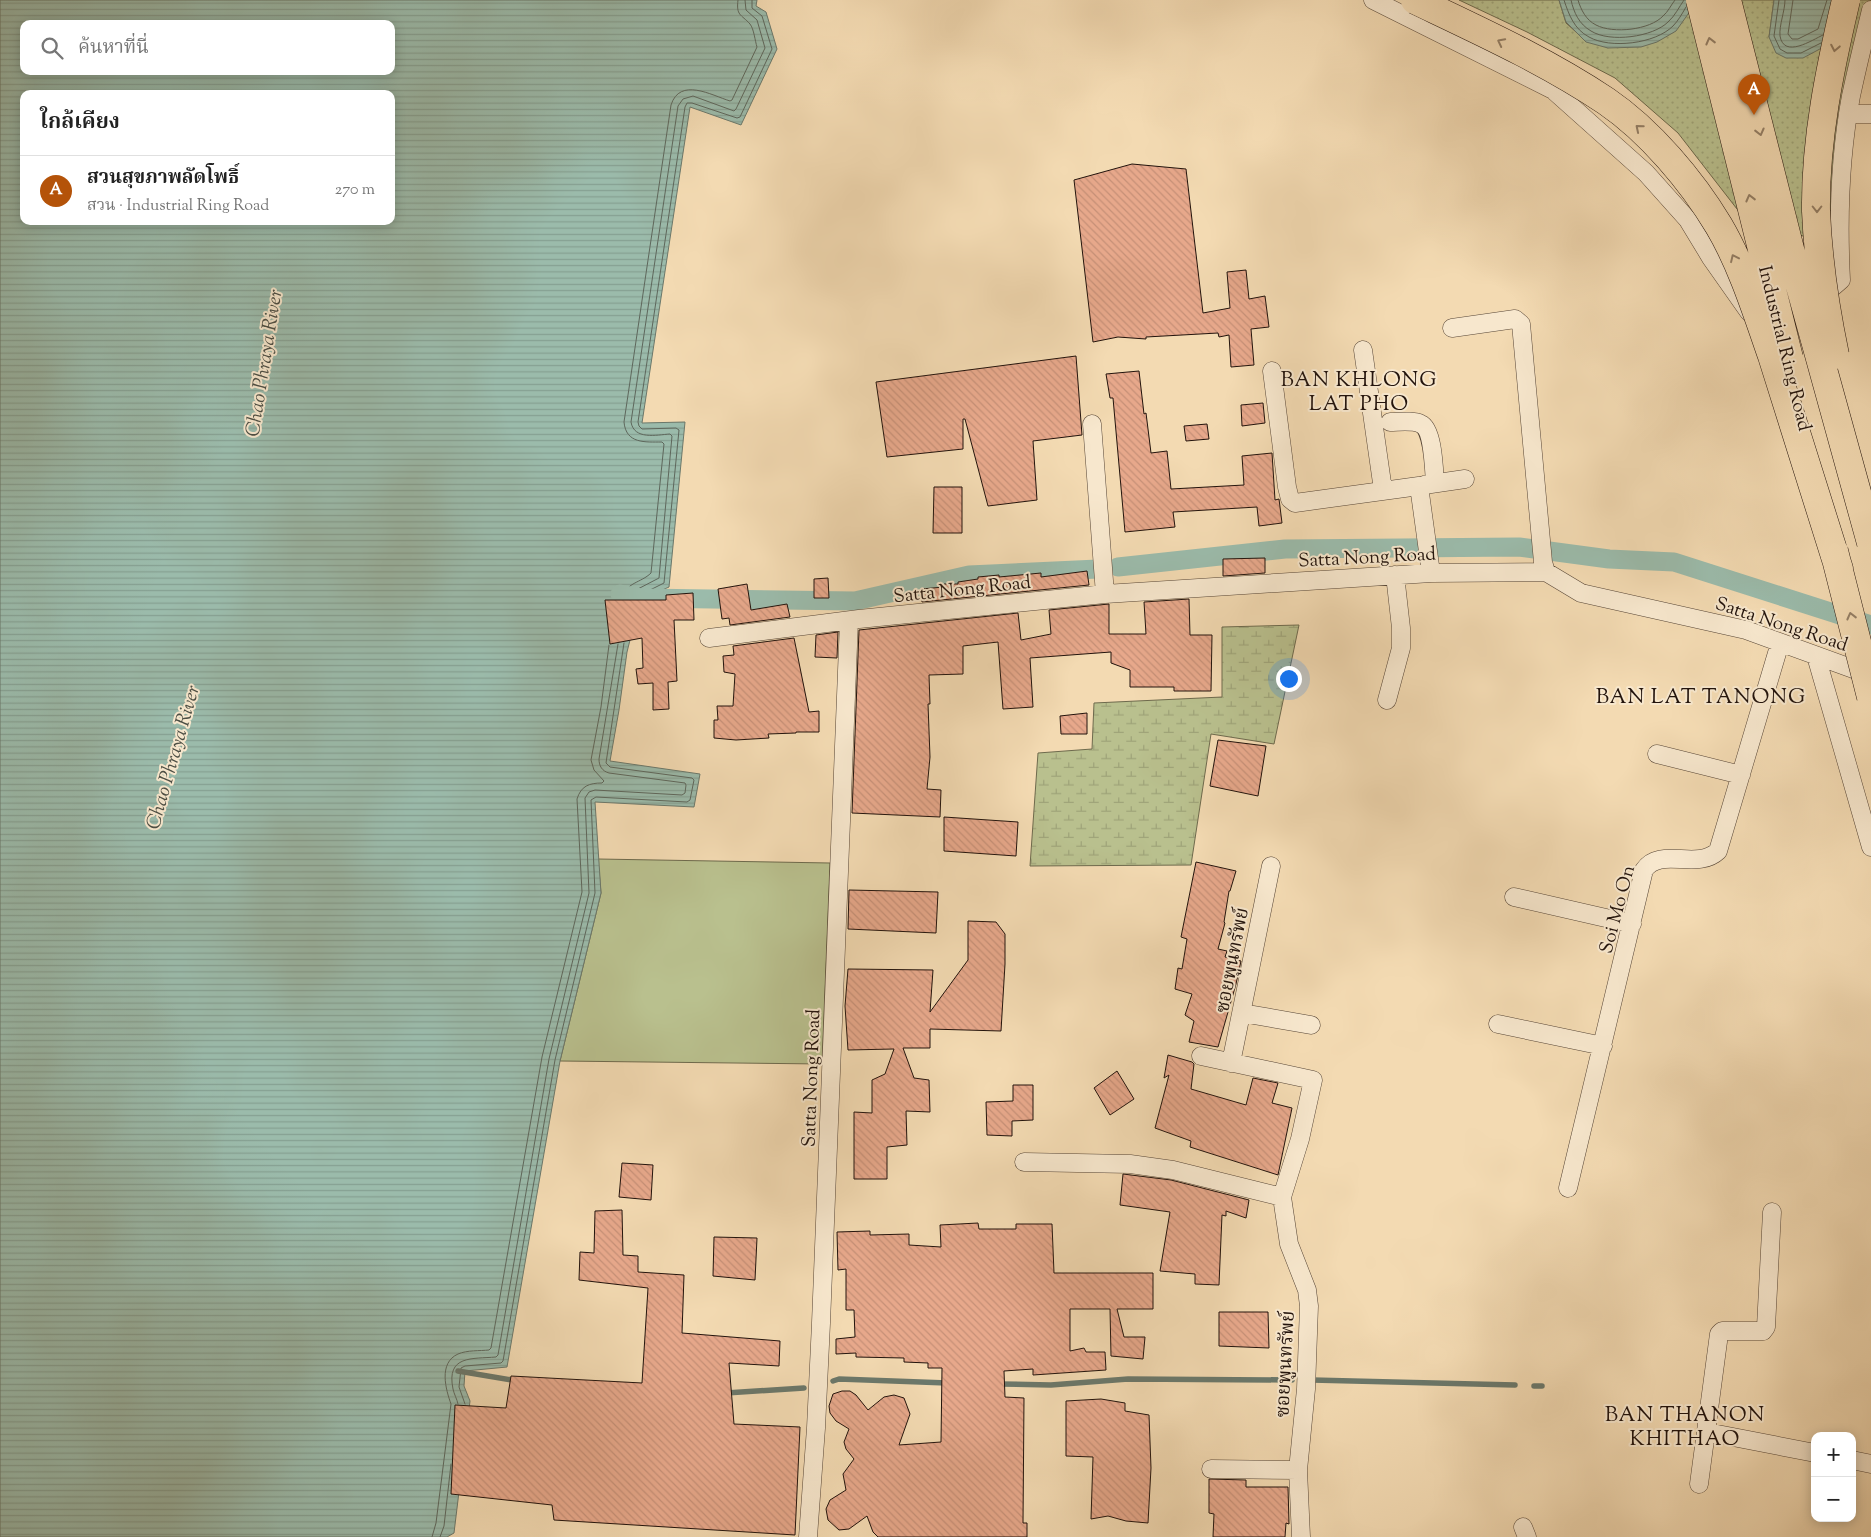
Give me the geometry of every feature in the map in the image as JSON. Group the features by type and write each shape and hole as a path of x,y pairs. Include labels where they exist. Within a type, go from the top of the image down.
{"main road":[{"path":"1416,0 1552,68 1607,102 1649,137 1690,183 1720,227 1743,277 1786,399 1839,569"},
{"name":"Industrial Ring Road","path":"1700,0 1796,384 1871,697"},
{"name":"Industrial Ring Road","path":"1727,0 1792,257 1871,543"},
{"path":"1846,0 1826,100 1818,158 1816,210 1820,266 1829,324 1871,534"}],"street":[{"path":"1373,0 1552,90 1646,173 1676,206 1688,220 1716,265 1751,314 1780,314 1811,305 1841,280 1840,247 1843,160 1849,114 1871,10"},
{"path":"1849,114 1871,114"},
{"path":"1452,328 1515,320 1521,324 1544,567"},
{"path":"1363,350 1383,490"},
{"path":"1272,371 1286,487 1290,499 1295,503 1465,479"},
{"path":"1390,422 1419,422 1425,426 1429,434 1427,484 1421,495 1430,567"},
{"path":"1092,424 1105,594"},
{"name":"Satta Nong Road","path":"709,638 1105,594 1395,575 1430,567 1544,567 1581,592 1746,630 1871,675"},
{"path":"1387,700 1401,648 1401,628 1395,575"},
{"name":"Satta Nong Road","path":"808,1537 821,1323 849,621"},
{"name":"Soi Mo On","path":"1568,1188 1644,870 1649,863 1660,860 1705,859 1718,851 1780,643"},
{"path":"1816,656 1871,847"},
{"path":"1657,754 1741,775"},
{"name":"ซอยพูนทรัพย์","path":"1231,1063 1271,866"},
{"path":"1514,897 1632,924"},
{"path":"1242,1013 1311,1025"},
{"path":"1498,1024 1603,1046"},
{"name":"ซอยพูนทรัพย์","path":"1201,1056 1313,1080 1300,1140 1282,1197 1289,1244 1307,1290 1309,1306 1306,1389 1298,1470 1301,1537"},
{"path":"1024,1162 1130,1164 1174,1170 1282,1197"},
{"path":"1699,1484 1720,1332 1763,1331 1766,1327 1772,1212"},
{"path":"1707,1432 1811,1452"},
{"path":"1856,1461 1871,1464"},
{"path":"1211,1469 1298,1470"}],"green space":[{"path":"1459,0 1559,0 1566,23 1586,41 1698,0 1774,0 1769,37 1846,0 1871,0 1871,10 1851,97 1839,247 1744,218 1678,133 1615,78 1527,32"},
{"path":"1299,625 1274,744 1211,734 1191,865 1030,866 1038,753 1092,749 1094,703 1222,697 1222,627"},
{"path":"598,859 830,863 822,1064 560,1061 601,893"}],"water":[{"name":"Chao Phraya River","path":"0,0 757,0 756,6 766,12 777,49 741,125 690,107 642,423 685,422 669,587 640,600 627,652 610,761 700,774 694,807 595,802 601,893 560,1061 507,1367 465,1371 464,1386 470,1401 454,1533 447,1537 0,1537"},
{"path":"1559,0 1698,0 1676,31 1657,42 1641,47 1608,48 1586,42 1566,22"},
{"path":"1774,0 1846,0 1833,42 1803,58 1786,58 1776,53 1769,37"}],"building":[{"path":"1132,164 1186,169 1203,313 1230,308 1227,272 1246,270 1249,299 1265,296 1269,327 1251,329 1254,365 1231,367 1229,335 1219,337 1218,333 1146,337 1146,339 1118,337 1093,342 1074,180"},
{"path":"1076,356 1082,435 1033,441 1037,500 988,506 965,419 963,419 963,449 887,457 876,382"},
{"path":"1139,371 1151,453 1167,451 1171,489 1244,485 1242,456 1272,453 1275,500 1279,499 1282,523 1259,526 1257,507 1173,512 1175,527 1125,532 1113,398 1110,398 1106,374"},
{"path":"1263,403 1265,423 1242,426 1241,405"},
{"path":"1207,424 1209,439 1186,441 1184,426"},
{"path":"934,487 962,487 962,533 933,533"},
{"path":"1265,558 1265,573 1223,576 1223,559"},
{"path":"1087,571 1089,585 922,602 921,589 944,587 944,584 958,584 958,582 978,579 978,577 1041,573 1041,577"},
{"path":"828,578 829,598 814,598 814,579"},
{"path":"747,584 751,610 787,604 790,617 730,625 729,618 722,619 718,589"},
{"path":"693,593 694,620 674,620 677,681 668,682 669,709 653,710 653,683 638,684 636,669 643,668 642,638 610,644 605,600 666,600 666,595"},
{"path":"1189,599 1190,635 1212,635 1211,691 1174,691 1174,687 1130,687 1130,670 1111,663 1111,652 1030,658 1033,707 1003,709 998,642 963,646 963,674 929,675 930,757 927,789 941,790 940,817 852,813 859,630 1018,613 1021,640 1051,634 1049,610 1109,604 1109,634 1146,634 1144,602"},
{"path":"838,632 837,658 815,657 816,635"},
{"path":"794,638 809,712 819,711 819,732 768,734 769,738 736,740 714,738 714,720 718,720 717,706 733,706 735,674 724,672 723,656 734,655 733,646"},
{"path":"1087,713 1087,734 1061,734 1060,716"},
{"path":"1218,740 1266,746 1258,796 1210,786"},
{"path":"944,817 1018,822 1016,856 944,851"},
{"path":"1196,862 1236,871 1229,891 1225,923 1218,949 1227,951 1225,957 1241,961 1218,1047 1189,1042 1194,1021 1185,1015 1192,994 1175,989 1178,968 1182,969 1187,939 1181,937"},
{"path":"849,890 938,892 936,933 848,929"},
{"path":"968,921 996,922 1005,934 1001,1031 930,1029 930,1048 903,1048 914,1078 929,1080 930,1112 906,1111 907,1145 887,1147 887,1179 854,1179 854,1112 872,1113 872,1080 885,1074 894,1049 848,1050 845,1006 848,969 933,970 930,1012 968,960"},
{"path":"1168,1055 1194,1064 1191,1089 1246,1105 1253,1078 1278,1083 1272,1103 1292,1108 1278,1175 1190,1147 1191,1141 1155,1128 1169,1075 1164,1078"},
{"path":"1117,1071 1134,1099 1110,1115 1094,1088"},
{"path":"1013,1085 1033,1085 1033,1120 1012,1121 1012,1136 987,1135 986,1102 1013,1101"},
{"path":"622,1163 653,1165 651,1200 619,1197"},
{"path":"1123,1174 1171,1180 1249,1200 1246,1218 1226,1211 1226,1216 1222,1215 1219,1285 1195,1284 1195,1274 1160,1271 1170,1212 1120,1205"},
{"path":"622,1210 623,1255 638,1256 638,1272 684,1275 682,1333 780,1341 779,1366 729,1363 734,1424 800,1427 795,1535 554,1520 552,1505 451,1494 455,1405 506,1408 511,1376 642,1383 648,1288 579,1280 580,1252 594,1253 595,1211"},
{"path":"978,1223 979,1229 1016,1229 1016,1224 1052,1224 1054,1273 1153,1273 1153,1309 1117,1309 1124,1337 1145,1337 1143,1359 1111,1356 1110,1309 1070,1309 1070,1351 1084,1348 1086,1352 1105,1352 1106,1370 1033,1375 1033,1369 1004,1371 1005,1397 1024,1398 1023,1523 1027,1523 1027,1537 878,1537 873,1532 867,1516 849,1529 839,1530 828,1520 826,1509 830,1500 846,1490 843,1474 854,1459 846,1449 844,1442 849,1429 836,1421 830,1413 829,1406 833,1394 850,1391 856,1395 868,1410 884,1397 894,1395 904,1398 910,1414 899,1445 941,1442 942,1368 928,1368 928,1363 904,1362 904,1358 856,1357 856,1353 836,1354 836,1339 855,1337 854,1310 846,1310 846,1269 838,1270 837,1232 870,1231 870,1235 909,1234 909,1245 941,1247 940,1225"},
{"path":"714,1237 757,1238 755,1280 713,1276"},
{"path":"1219,1312 1268,1312 1269,1348 1219,1346"},
{"path":"1101,1399 1125,1403 1125,1411 1149,1415 1151,1468 1148,1523 1126,1521 1108,1516 1091,1519 1093,1457 1066,1456 1066,1401"},
{"path":"1209,1479 1246,1480 1246,1487 1288,1487 1289,1524 1286,1523 1285,1537 1213,1537 1214,1514 1209,1513"}],"waterway":[{"path":"1118,567 1285,549 1519,547 1609,559 1674,562 1871,625"},
{"path":"620,594 642,598 855,601 969,575 1098,569"},
{"path":"458,1371 518,1381"},
{"path":"833,1381 839,1379 947,1383"},
{"path":"999,1384 1051,1385 1128,1379 1292,1380"},
{"path":"1312,1380 1515,1385"},
{"path":"1534,1386 1542,1386"},
{"path":"726,1393 804,1388"}],"place":[{"name":"สวนสุขภาพลัดโพธิ์","path":"1754,115"}],"district":[{"name":"BAN KHLONG LAT PHO","path":"1359,391"},
{"name":"BAN LAT TANONG","path":"1701,696"},
{"name":"BAN THANON KHITHAO","path":"1685,1426"}]}
